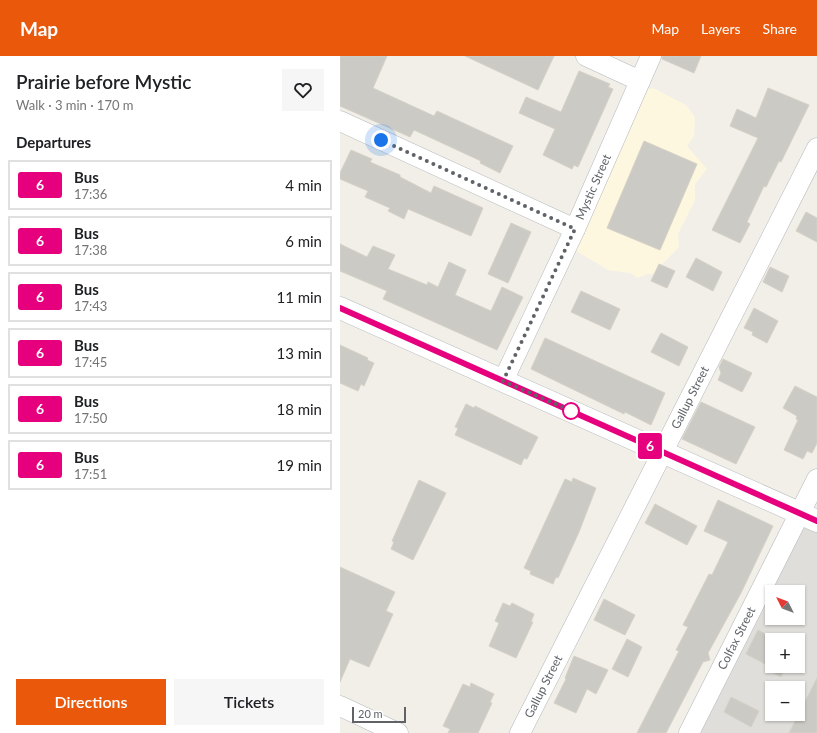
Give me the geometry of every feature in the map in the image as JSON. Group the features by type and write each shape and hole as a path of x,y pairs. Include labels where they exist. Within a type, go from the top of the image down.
{"street":[{"path":"586,56 640,81"},
{"name":"Mystic Street","path":"503,381 575,229 650,56"},
{"path":"340,122 575,229"},
{"name":"Gallup Street","path":"520,733 817,148"},
{"path":"340,308 808,517"},
{"name":"Colfax Street","path":"689,733 808,517 817,479"},
{"path":"342,712 398,733"}],"shaded area":[{"path":"653,88 686,105 695,117 694,136 687,146 707,169 695,184 695,200 678,234 679,247 653,274 647,274 638,278 630,273 608,270 573,249 648,89"},
{"path":"798,518 817,524 817,733 689,733"}],"building":[{"path":"340,56 387,56 373,88 434,116 437,111 513,146 500,173 480,163 481,161 414,130 410,137 340,106"},
{"path":"465,56 554,56 538,90"},
{"path":"662,56 701,56 694,73 662,59"},
{"path":"579,71 610,84 608,87 613,89 578,167 574,165 572,169 543,155 555,129 519,113 526,97 561,112"},
{"path":"768,88 809,105 781,162 779,161 766,187 764,186 747,222 750,224 740,243 712,230 758,138 730,126 737,109 756,118"},
{"path":"644,141 697,164 660,250 607,228"},
{"path":"351,150 372,159 370,162 400,175 400,177 431,193 434,186 483,208 471,236 408,209 404,219 388,211 390,208 365,197 368,191 340,179 340,173"},
{"path":"806,212 817,218 817,242 796,231"},
{"path":"511,223 531,232 508,283 488,274"},
{"path":"340,244 367,257 373,246 395,255 388,269 427,285 428,282 438,287 449,262 466,270 455,295 491,311 502,287 523,297 497,350 383,299 387,291 340,271"},
{"path":"696,258 722,272 713,291 686,277"},
{"path":"659,264 675,271 667,288 651,281"},
{"path":"770,267 789,276 782,292 763,282"},
{"path":"581,291 620,309 610,330 571,312"},
{"path":"754,308 778,321 767,343 752,335 753,332 744,328"},
{"path":"661,333 688,347 679,366 651,352"},
{"path":"545,338 665,393 651,425 625,412 624,414 531,369"},
{"path":"340,345 368,358 367,360 374,363 364,386 361,384 358,391 340,383"},
{"path":"723,359 752,373 742,392 718,380 721,373 719,367"},
{"path":"795,386 817,397 817,443 812,453 807,451 803,459 784,450 798,420 796,419 797,416 783,408"},
{"path":"701,402 755,427 736,464 682,439"},
{"path":"466,404 474,408 475,406 538,437 527,459 524,458 521,465 455,435 458,428 455,427"},
{"path":"573,478 596,488 579,532 558,578 556,577 553,584 530,574 531,571 524,568 565,479 572,482"},
{"path":"419,480 446,493 413,560 391,549 394,542 392,541"},
{"path":"718,500 773,526 741,593 708,653 710,660 703,662 666,733 637,733 679,651 676,650 688,627 683,625 709,574 712,575 728,542 704,531"},
{"path":"655,504 697,526 687,545 645,523"},
{"path":"340,567 395,592 386,611 393,614 369,667 350,659 340,682"},
{"path":"604,599 635,615 625,635 594,620"},
{"path":"503,603 510,606 512,603 534,614 531,622 533,622 516,658 489,646 499,623 495,621"},
{"path":"758,630 765,634 765,664 746,654"},
{"path":"627,639 642,647 628,677 612,669"},
{"path":"574,656 608,670 596,694 587,689 576,713 554,703 566,679 565,678"},
{"path":"773,673 783,673 781,677"},
{"path":"817,678 817,733 789,733 795,721 805,721 805,702"},
{"path":"471,683 494,694 490,702 492,703 478,733 448,733 450,729 443,726 463,684 470,687"},
{"path":"731,697 759,711 751,727 724,712"}],"bus line":[{"name":"6","path":"340,308 817,521"}],"route":[{"path":"381,140 575,229 503,381 576,413 571,411"}]}
